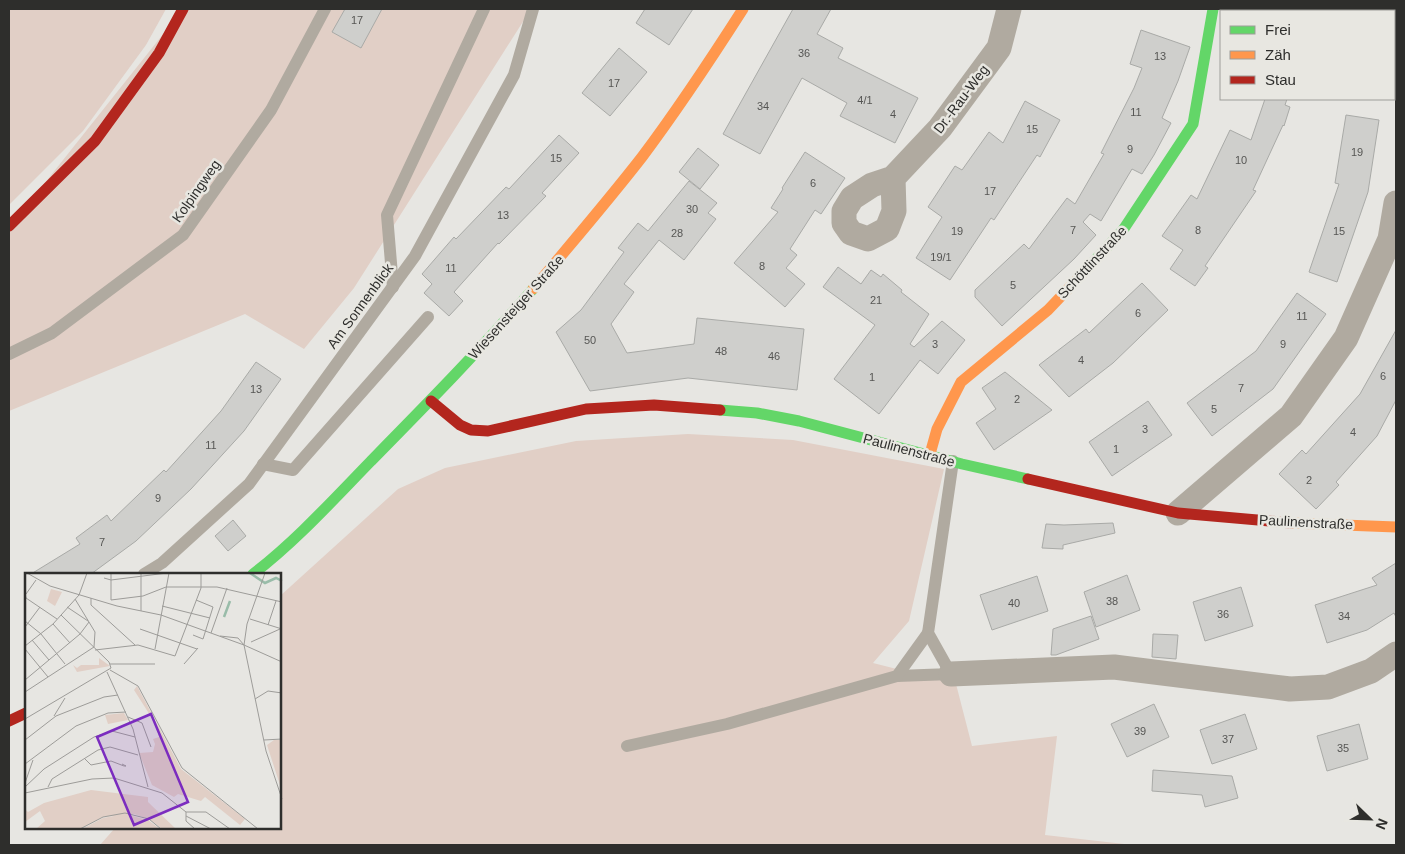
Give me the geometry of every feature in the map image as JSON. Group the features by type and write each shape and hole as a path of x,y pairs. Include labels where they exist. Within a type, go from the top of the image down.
{"street":[{"path":"9,226 95,141 159,53 183,9"},
{"name":"Wiesensteiger Straße","path":"254,573 279,554 431,401 547,273 633,169 711,61 743,9"},
{"name":"Dr.-Rau-Weg","path":"893,178 940,128 999,48 1008,9"},
{"name":"Schöttlinstraße","path":"930,454 937,429 961,382 1048,310 1123,230 1193,124 1213,9"},
{"path":"1178,513 1291,416 1346,338 1390,239 1396,202"},
{"name":"Paulinenstraße","path":"431,401 460,425 471,430 488,431 586,408 654,405 757,413 799,421 953,461 1178,513 1308,524 1396,527"},
{"path":"951,674 1114,667 1290,689 1328,687 1371,671 1396,654"},
{"path":"9,721 25,713"}],"lane":[{"name":"Kolpingweg","path":"9,354 52,333 183,235 271,110 325,9"},
{"path":"392,287 387,215 484,9"},
{"name":"Am Sonnenblick","path":"146,573 162,563 249,484 415,256 514,75 534,9"},
{"path":"263,464 294,470 428,317"},
{"path":"897,676 928,633 953,461"},
{"path":"628,746 727,724 897,676 951,674 928,633"}],"shaded area":[{"path":"9,9 166,9 146,45 83,131 9,205"},
{"path":"183,9 531,9 354,288 304,349 245,314 9,411 9,228"},
{"path":"688,434 793,440 944,469 909,621 873,663 956,684 972,746 1057,736 1045,835 1133,845 100,845 114,829 281,829 281,595 398,489 445,468 576,441"}],"building":[{"path":"345,9 382,9 361,48 332,32"},
{"path":"645,9 693,9 669,45 636,23"},
{"path":"793,9 831,9 817,34 843,48 838,58 918,98 895,143 840,116 847,103 802,78 760,154 723,134"},
{"path":"1141,30 1190,47 1162,118 1171,123 1142,174 1132,169 1101,221 1090,214 1083,222 1096,235 1074,259 1002,326 975,297 975,290 1024,244 1029,249 1067,198 1075,204 1104,154 1101,153 1142,68 1130,64"},
{"path":"619,48 647,72 610,116 582,93"},
{"path":"1265,100 1287,100 1285,105 1290,107 1284,126 1253,190 1256,191 1205,266 1208,268 1195,286 1170,269 1183,250 1162,236 1191,195 1197,199 1230,130 1251,140"},
{"path":"1025,101 1060,120 1040,157 1037,155 994,220 991,218 950,280 916,258 942,217 928,207 955,166 962,170 989,132 1003,143"},
{"path":"1346,115 1379,120 1368,192 1337,282 1309,272 1339,184 1335,183"},
{"path":"559,135 579,153 542,193 546,196 498,243 454,292 463,301 449,316 424,293 432,284 422,274 454,237 456,239 506,187 509,189"},
{"path":"698,148 719,165 700,189 679,172"},
{"path":"805,152 845,178 821,214 815,210 790,249 797,255 786,268 805,284 785,307 734,263 778,212 771,208"},
{"path":"689,181 717,203 708,213 716,219 684,260 659,240 624,284 634,292 611,324 627,353 694,344 697,318 804,329 797,390 688,378 590,391 556,332 581,310 624,252 618,248 638,223 648,231"},
{"path":"838,267 861,284 871,270 881,277 883,274 902,290 901,292 929,314 910,344 914,347 942,321 965,340 938,374 920,360 879,414 834,379 875,325 823,287"},
{"path":"1142,283 1168,310 1113,363 1069,397 1039,365 1086,329 1089,333"},
{"path":"1297,293 1326,314 1273,389 1212,436 1187,403 1256,351"},
{"path":"1396,330 1396,400 1377,436 1336,482 1339,485 1316,509 1279,474 1302,450 1306,454 1360,394"},
{"path":"256,362 281,379 244,431 191,489 136,541 92,573 33,573 80,544 76,538 107,515 111,521 164,470 166,472 221,411"},
{"path":"1005,372 1052,410 994,450 976,423 996,409 982,388"},
{"path":"1148,401 1172,435 1112,476 1089,442"},
{"path":"233,520 246,536 228,551 215,536"},
{"path":"1113,523 1115,533 1063,545 1063,549 1042,548 1046,524"},
{"path":"1396,563 1396,617 1394,613 1367,630 1327,643 1315,605 1377,585 1372,578"},
{"path":"1127,575 1140,610 1096,627 1084,592"},
{"path":"1037,576 1048,611 992,630 980,595"},
{"path":"1241,587 1253,626 1205,641 1193,602"},
{"path":"1091,616 1099,639 1056,655 1051,655 1053,629"},
{"path":"1153,634 1178,635 1176,659 1152,657"},
{"path":"1154,704 1169,737 1127,757 1111,724"},
{"path":"1245,714 1257,749 1212,764 1200,730"},
{"path":"1359,724 1368,759 1327,771 1317,736"},
{"path":"1153,770 1232,776 1238,798 1205,807 1202,795 1152,791"}],"traffic: fast":[{"path":"1087,269 1123,230 1193,124 1213,9"},
{"path":"254,573 284,548 328,505 454,376 533,289"},
{"path":"720,410 757,413 799,421 962,464 1028,479"}],"traffic: slow":[{"path":"533,289 642,157 694,84 743,9"},
{"path":"930,454 937,429 961,382 1048,310 1087,269"},
{"path":"1291,523 1396,527"}],"traffic: jam":[{"path":"9,226 95,141 159,53 183,9"},
{"path":"431,401 460,425 471,430 488,431 586,409 654,405 720,410"},
{"path":"1028,479 1178,513 1291,523"},
{"path":"9,721 25,713"}]}
